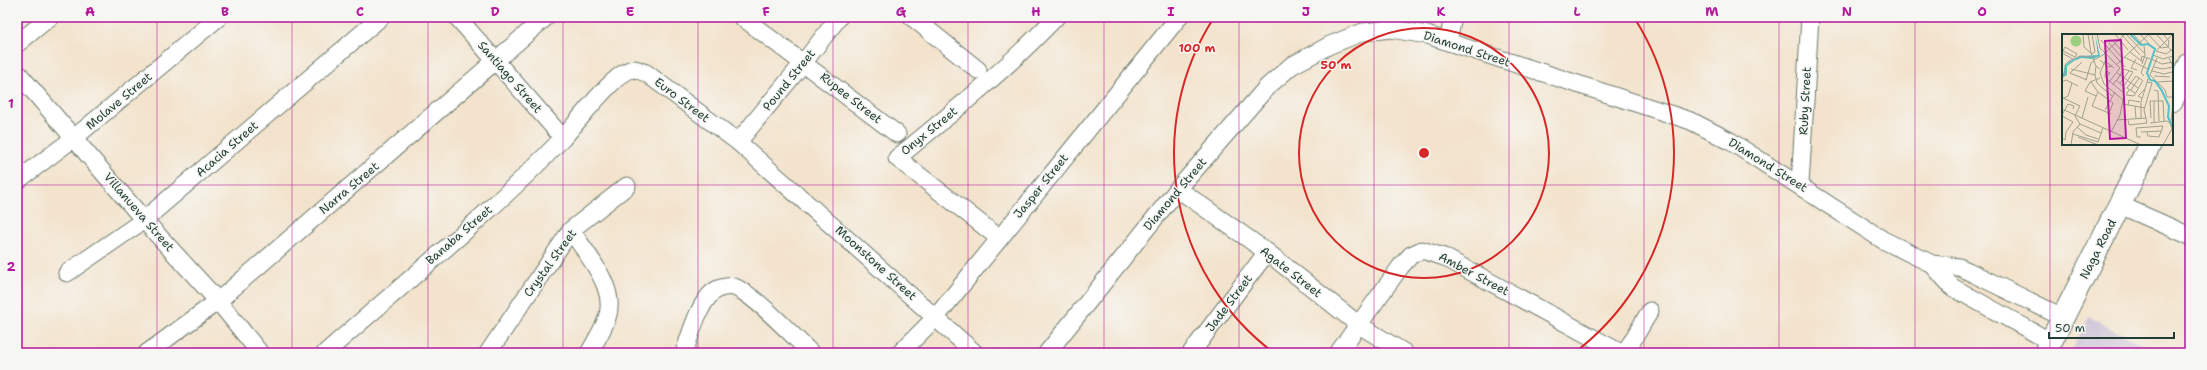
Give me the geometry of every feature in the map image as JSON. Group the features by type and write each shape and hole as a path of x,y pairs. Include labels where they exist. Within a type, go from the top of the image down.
{"main road":[{"path":"2173,98 2190,65"},
{"name":"Naga Road","path":"2048,347 2150,145"}],"street":[{"path":"17,44 50,17"},
{"name":"Molave Street","path":"17,181 74,138 219,17"},
{"name":"Acacia Street","path":"67,273 144,220 381,17"},
{"name":"Santiago Street","path":"457,17 563,138"},
{"name":"Narra Street","path":"147,353 218,301 546,17"},
{"name":"Rupee Street","path":"742,17 804,62 897,134"},
{"name":"Pound Street","path":"738,142 839,17"},
{"path":"912,17 978,70"},
{"name":"Onyx Street","path":"999,238 897,158 1022,53 1056,17"},
{"path":"1448,42 1453,17"},
{"name":"Ruby Street","path":"1800,185 1810,17"},
{"name":"Jasper Street","path":"900,353 936,317 1175,18"},
{"name":"Diamond Street","path":"1047,353 1178,188 1268,87 1297,63 1330,45 1363,32 1391,29 1427,35 1691,121 1730,141 1883,240 1932,264 1959,267 2062,317"},
{"name":"Euro Street","path":"587,111 622,74 634,69 646,73 738,142 776,176"},
{"name":"Villanueva Street","path":"17,72 144,220 218,301 260,353"},
{"name":"Banaba Street","path":"325,353 516,186 587,111"},
{"name":"Moonstone Street","path":"776,176 975,353"},
{"name":"Crystal Street","path":"488,353 571,230 627,186"},
{"name":"Agate Street","path":"1178,188 1267,252 1359,325 1405,353"},
{"path":"2120,205 2190,236"},
{"path":"571,230 605,283 609,294 608,316 589,353"},
{"name":"Amber Street","path":"1338,353 1401,266 1412,255 1422,250 1444,257 1621,353"},
{"name":"Jade Street","path":"1191,353 1267,252"},
{"name":"Diamond Street","path":"1932,264 1952,287 2048,347"},
{"path":"1969,297 1979,276"},
{"path":"684,353 697,316 708,298 718,289 732,287 748,296 811,353"},
{"path":"1625,353 1650,311"}],"shaded area":[{"path":"2089,317 2159,353 2070,353"}]}
